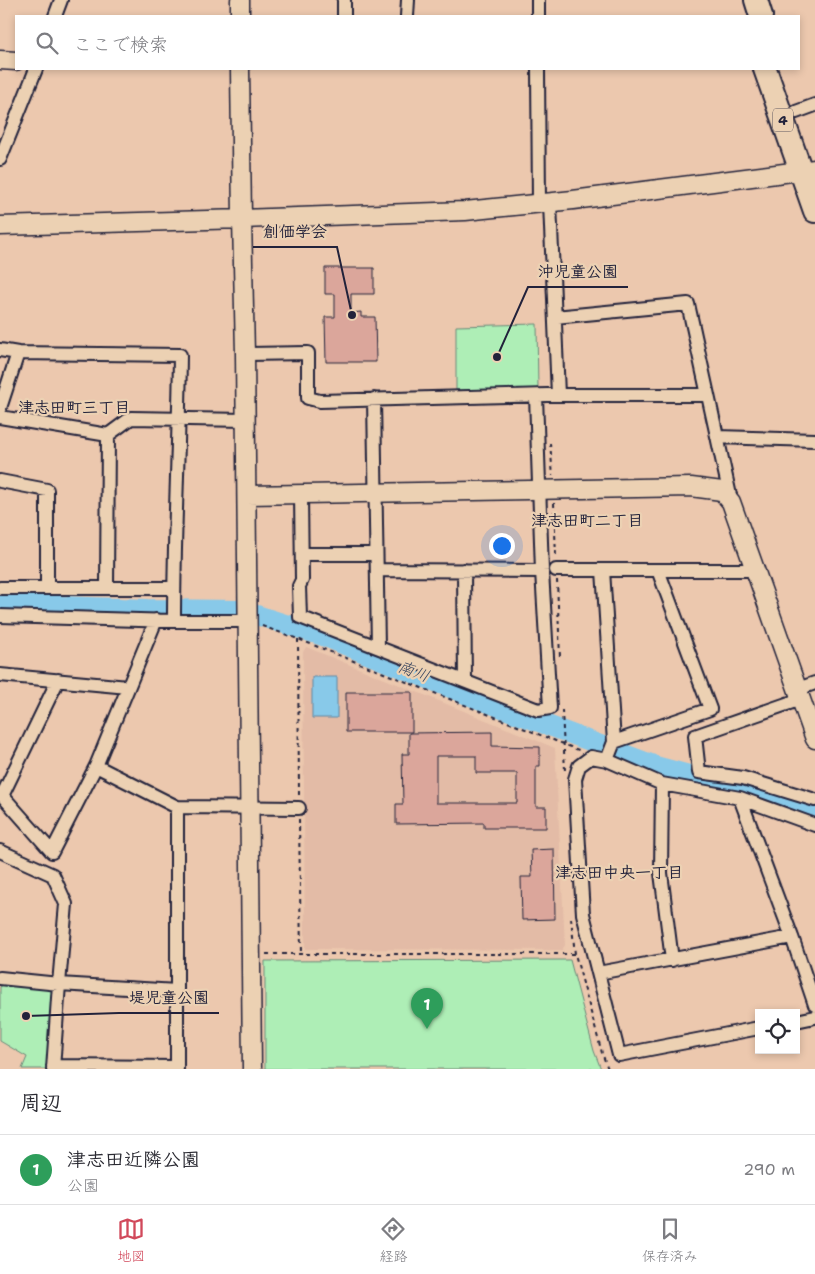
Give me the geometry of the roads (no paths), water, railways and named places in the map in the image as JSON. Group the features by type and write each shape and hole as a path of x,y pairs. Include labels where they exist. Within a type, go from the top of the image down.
{"highway":[{"path":"742,0 747,15"},
{"path":"756,0 761,15"},
{"name":"4","path":"765,70 811,170"},
{"name":"4","path":"781,70 806,109 815,210"}],"street":[{"path":"55,15 61,0"},
{"path":"240,0 240,15"},
{"path":"344,0 344,15"},
{"path":"407,15 408,0"},
{"path":"538,0 538,15"},
{"path":"0,60 15,61"},
{"path":"0,159 36,70"},
{"path":"240,70 247,495 252,1069"},
{"path":"538,70 545,203 555,317 558,395"},
{"path":"0,226 242,220 466,211 811,170"},
{"path":"555,317 688,304 732,502 815,739"},
{"path":"0,350 18,353 180,355 174,621"},
{"path":"0,408 18,353"},
{"path":"245,354 308,353 308,398 320,401 558,395 708,395"},
{"path":"301,494 302,580 299,586 300,617 538,710 550,708 542,571 547,490 536,396"},
{"path":"374,399 378,647"},
{"path":"0,417 108,435 131,418 246,420"},
{"path":"107,588 108,435"},
{"path":"717,437 815,440"},
{"path":"0,481 47,490 47,588"},
{"path":"247,495 691,487 722,491 732,502"},
{"path":"302,554 376,554"},
{"path":"377,570 542,571"},
{"path":"464,570 465,681"},
{"path":"556,570 756,570"},
{"path":"603,570 610,751"},
{"path":"658,570 710,709 694,714 610,751 591,757 579,766 575,779 583,914 619,1055 755,1029"},
{"path":"0,588 174,588"},
{"path":"0,616 248,621"},
{"path":"58,680 1,795 52,852 96,766 156,620"},
{"path":"0,674 128,687"},
{"path":"695,736 799,694 815,683"},
{"path":"694,714 699,772 743,778 815,800"},
{"path":"610,751 662,784 740,798 815,825"},
{"path":"96,766 177,807 299,808"},
{"path":"662,784 661,873 672,960"},
{"path":"740,798 792,937 815,1005"},
{"path":"0,851 53,875 66,904 53,1067 177,1068 177,807"},
{"path":"598,974 792,937"},
{"path":"0,978 177,992"},
{"path":"800,1019 815,1017"}],"water":[{"path":"312,677 337,677 337,718 312,718"}],"waterway":[{"name":"南川","path":"0,604 241,610 323,636 470,696 659,767 757,793 815,811"}],"place":[{"name":"創価学会","path":"352,315"},
{"name":"沖児童公園","path":"497,357"},
{"name":"堤児童公園","path":"26,1016"},
{"name":"津志田近隣公園","path":"427,1029"}],"district":[{"name":"津志田町三丁目","path":"74,407"},
{"name":"津志田町二丁目","path":"587,520"},
{"name":"津志田中央一丁目","path":"619,872"}]}
